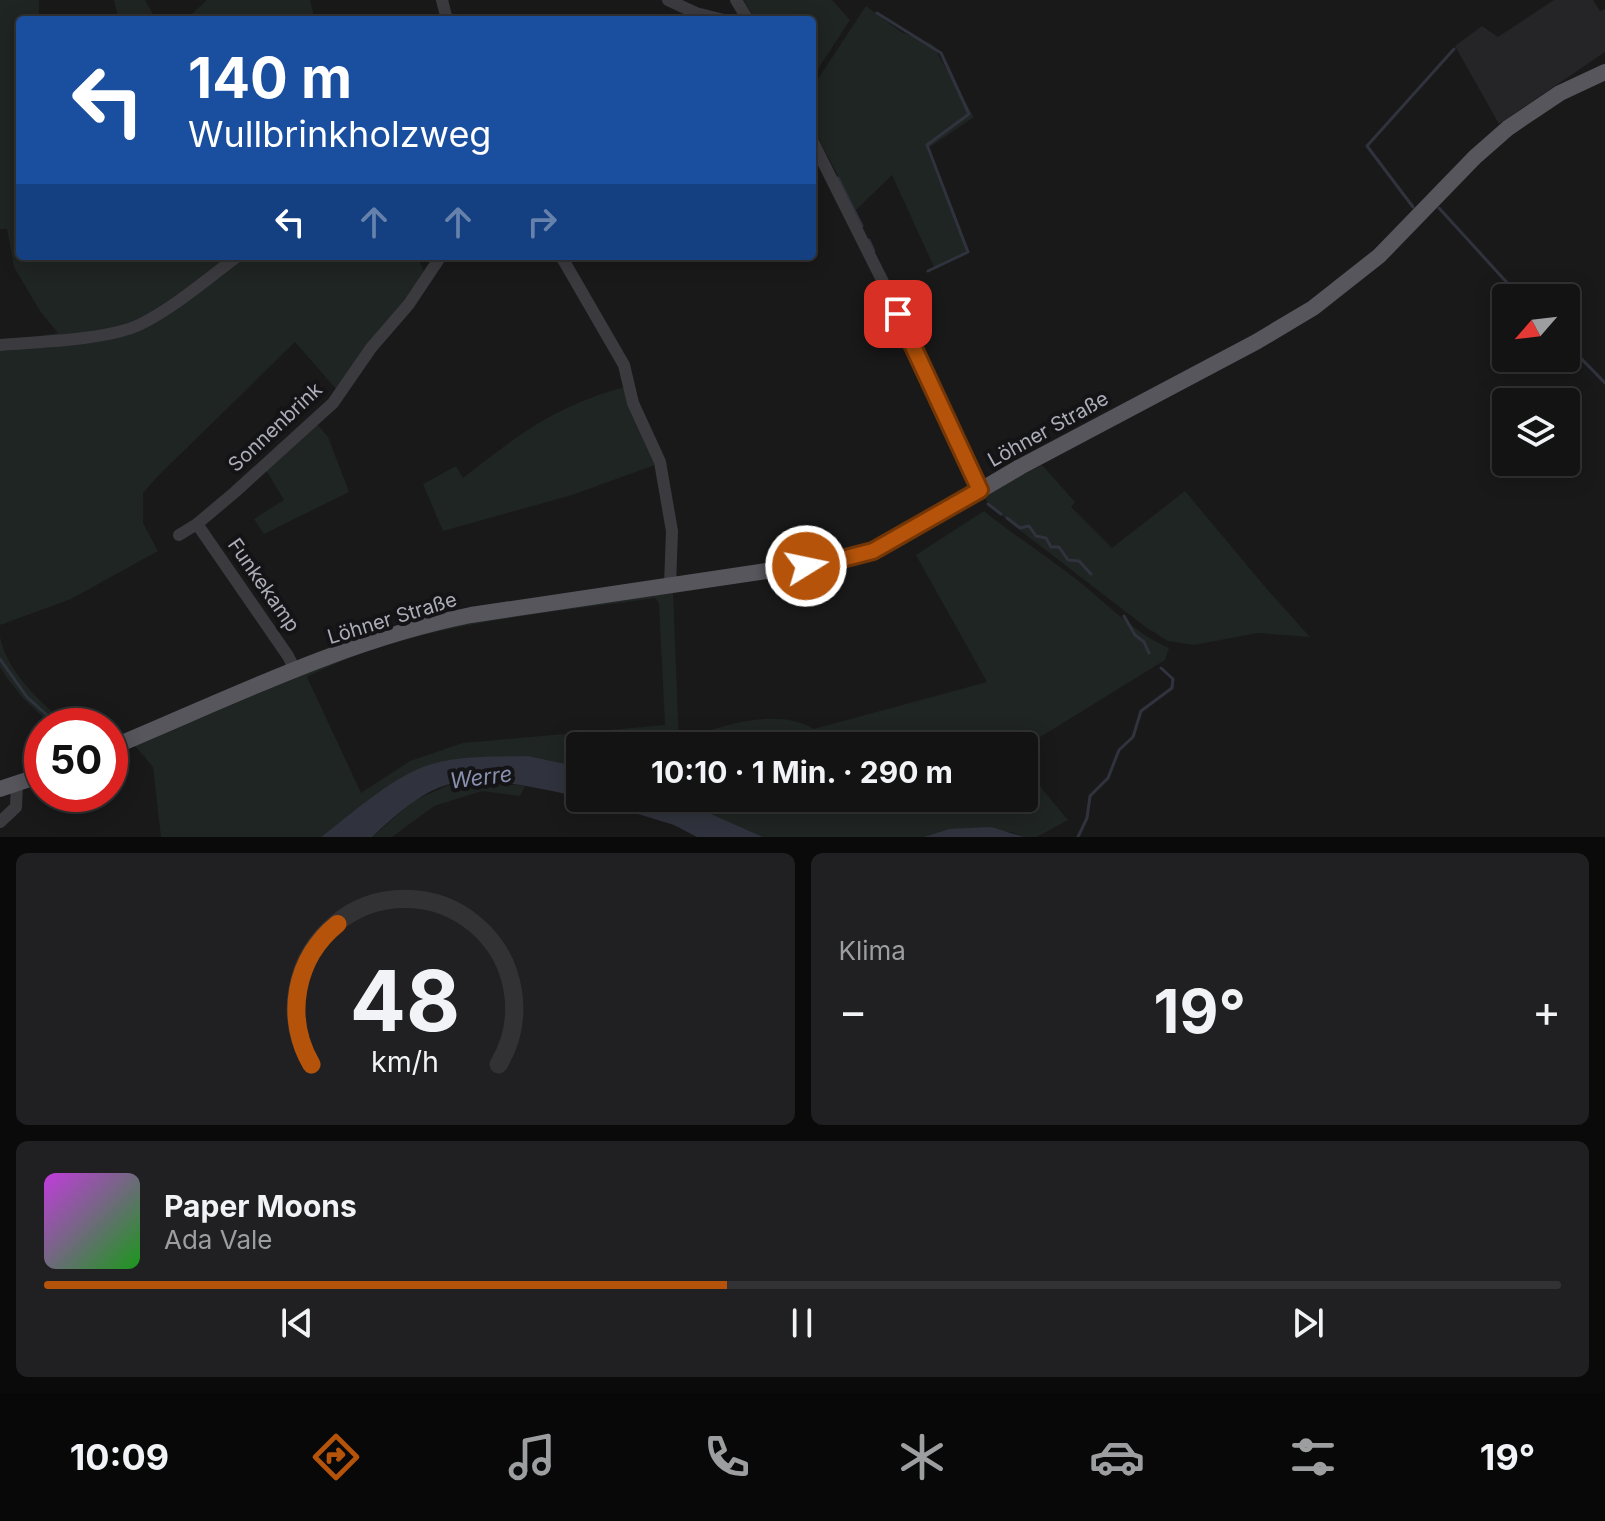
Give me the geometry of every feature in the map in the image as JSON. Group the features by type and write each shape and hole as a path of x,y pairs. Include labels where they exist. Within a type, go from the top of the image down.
{"main road":[{"name":"Löhner Straße","path":"128,740 352,648 447,620 834,561 860,555 894,541 980,490 1256,342 1313,308 1379,256 1501,134 1553,97 1605,72"},
{"path":"0,789 24,781"}],"street":[{"path":"668,0 680,8 709,16"},
{"path":"816,148 886,288 980,490"},
{"path":"0,345 68,339 131,328 152,317 232,260"},
{"name":"Sonnenbrink","path":"179,535 197,524 333,403 371,348 409,304 438,260"},
{"path":"563,260 624,365 633,403 660,462 672,531 670,585"},
{"name":"Funkekamp","path":"197,524 295,670"},
{"path":"0,822 16,807 17,784"}],"shaded area":[{"path":"0,0 39,0 39,16 16,16 16,260 419,260 426,276 337,390 295,342 157,477 143,493 143,523 158,551 71,599 0,625 0,342 58,333 40,311 14,267 7,229 0,229"},
{"path":"114,0 145,0 154,16 118,16"},
{"path":"207,0 310,0 314,16 189,16"},
{"path":"744,0 832,0 850,20 816,72 816,16 753,16"},
{"path":"1554,0 1593,0 1600,11 1605,9 1605,52 1499,124 1455,46 1482,26 1498,37"},
{"path":"866,6 901,32 932,44 974,117 927,149 967,251 934,267 892,175 856,210 816,134 816,82"},
{"path":"625,387 655,465 572,495 443,531 423,484 456,466 463,478 539,423 578,403"},
{"path":"317,424 328,437 349,492 264,534 254,519 284,500 266,470"},
{"path":"1042,465 1075,502 1071,507 1112,548 1185,491 1310,637 1258,633 1194,645 1168,641 1147,628 1013,525 983,495"},
{"path":"984,511 1128,622 1169,648 1165,660 1038,738 1038,732 706,732 751,720 768,719 784,719 814,729 987,682 916,555"},
{"path":"673,590 678,732 586,732 665,725 659,603 655,598 477,624 390,644 307,677 361,793 410,761 463,743 566,734 566,764 528,756 475,758 380,792 321,837 161,837 153,767 135,746 128,749 128,745 304,672 432,627"},
{"path":"0,637 18,675 49,708 33,708 0,667"},
{"path":"1038,781 1068,820 1037,837 1024,837 1011,832 949,829 924,837 763,837 707,812 1038,812"},
{"path":"453,783 525,786 520,796 482,791 434,806 392,837 372,837 413,801"}],"water":[{"name":"Werre","path":"528,756 566,764 566,794 502,783 455,783 422,797 372,837 321,837 383,789 410,773 435,763"},
{"path":"632,812 707,812 763,837 697,837 674,825"},
{"path":"991,827 1024,837 924,837 949,829"}],"waterway":[{"path":"877,13 941,53 969,114 927,145 968,252 928,271"},
{"path":"1413,207 1367,146 1454,49"},
{"path":"838,178 862,226"},
{"path":"1439,208 1508,284"},
{"path":"869,240 874,251"},
{"path":"1580,357 1605,383"},
{"path":"988,504 1001,514"},
{"path":"1007,518 1020,528 1029,526 1036,536 1046,538 1051,547 1059,547 1068,560 1079,561 1091,574"},
{"path":"1124,616 1149,653"},
{"path":"0,659 27,697 39,708"},
{"path":"1078,837 1087,818 1090,796 1108,778 1119,750 1133,737 1141,711 1172,688 1173,679 1161,668"}],"route":[{"path":"806,566 873,551 980,490 898,314"}]}
